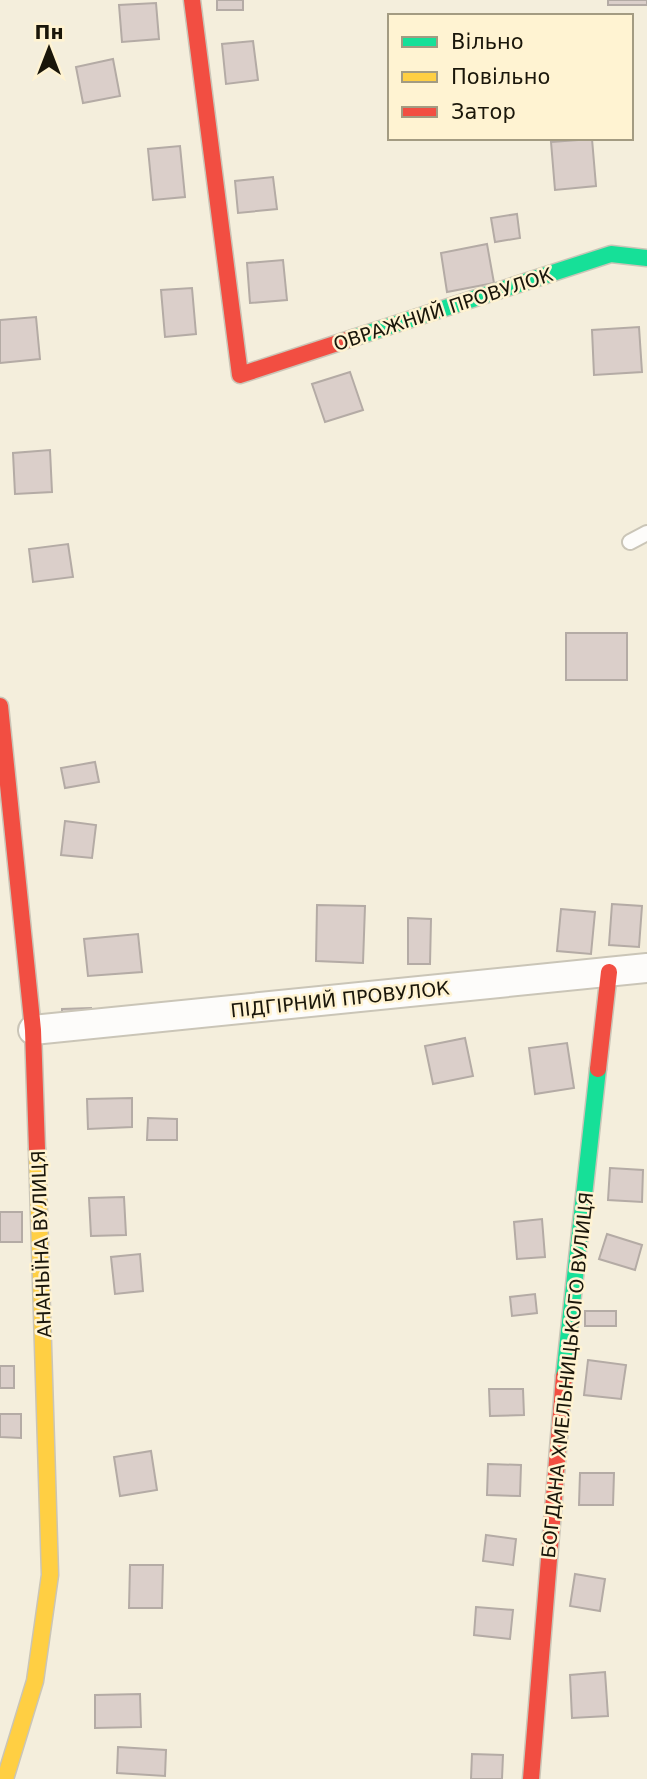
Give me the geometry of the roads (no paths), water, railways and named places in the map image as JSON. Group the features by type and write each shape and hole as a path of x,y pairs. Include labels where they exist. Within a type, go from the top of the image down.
{"street":[{"name":"ОВРАЖНИЙ ПРОВУЛОК","path":"192,0 240,375 611,254 647,258"},
{"name":"АНАНЬЇНА ВУЛИЦЯ","path":"1,712 33,1030 50,1575 34,1681 5,1779"},
{"name":"ПІДГІРНИЙ ПРОВУЛОК","path":"33,1030 647,968"},
{"name":"БОГДАНА ХМЕЛЬНИЦЬКОГО ВУЛИЦЯ","path":"531,1779 562,1398 609,972"}],"lane":[{"path":"630,542 647,533"}]}
